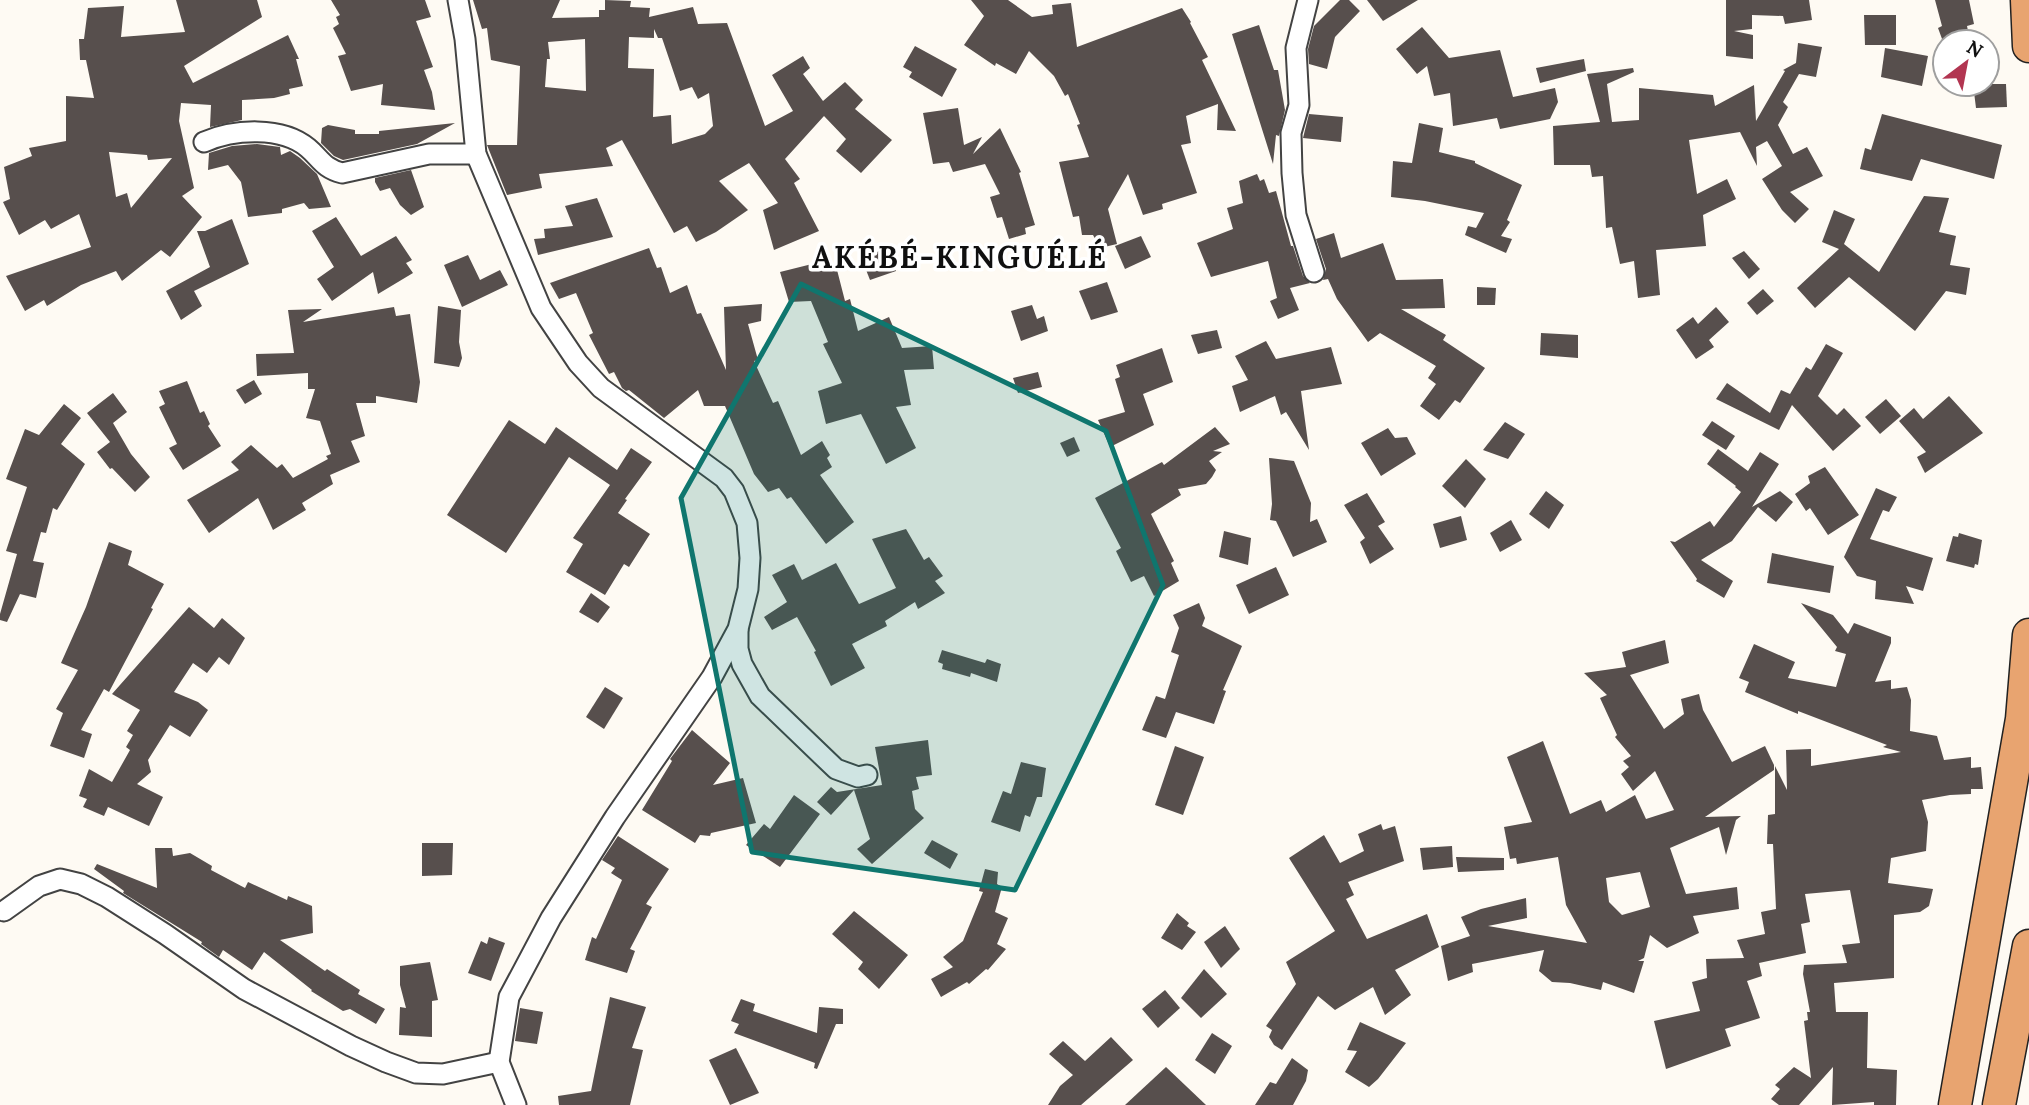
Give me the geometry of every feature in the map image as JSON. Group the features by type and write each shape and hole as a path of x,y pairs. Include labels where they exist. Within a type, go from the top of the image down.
{"highway":[{"path":"2027,0 2029,46"},
{"path":"1955,1105 2022,719 2029,635"},
{"path":"1999,1105 2029,946"}],"street":[{"path":"458,0 465,39 476,154 541,308 578,363 601,388 706,463 724,478 734,491 747,523 750,558 748,589 738,629 738,649 742,664 761,696 836,769 858,776 867,775"},
{"path":"1308,0 1296,48 1299,105 1291,133 1296,215 1314,272"},
{"path":"204,142 234,132 286,134 310,150 332,171 342,173 429,154 476,154"},
{"path":"516,1105 499,1062 509,997 528,959 615,817 712,677 738,629"},
{"path":"4,911 39,886 60,879 81,884 107,897 165,934 244,989 386,1062 416,1073 443,1074 499,1062"}],"highlighted area":[{"path":"801,284 1106,431 1163,585 1015,890 752,852 681,498"}],"building":[{"path":"176,0 257,0 262,17 184,66 193,83 288,35 299,59 296,59 303,86 289,89 290,94 274,98 242,100 242,120 210,127 211,105 181,103 179,121 194,188 182,196 202,217 170,257 161,250 122,281 116,271 81,285 47,306 44,300 25,311 6,276 91,247 79,214 51,229 45,220 19,235 3,202 10,199 4,167 32,156 29,148 66,141 66,96 94,98 86,60 80,60 79,39 84,39 88,8 124,6 121,37 185,32","holes":["109,152 147,155 148,160 172,158 131,208 127,193 116,197"]},
{"path":"331,0 425,0 431,17 416,21 433,67 424,70 435,110 381,105 383,84 351,91 338,56 346,54 333,28 339,24 336,17 340,15"},
{"path":"473,0 560,0 552,18 599,17 599,10 605,10 605,0 631,1 630,7 650,8 649,17 693,7 698,24 727,23 765,126 793,111 772,75 803,56 810,68 803,74 823,101 845,82 863,100 855,109 892,140 861,173 836,151 846,139 824,116 785,159 800,179 794,183 819,231 774,250 763,210 778,203 749,163 719,181 748,210 696,242 687,226 674,233 622,140 606,148 613,166 539,174 542,188 507,195 487,145 517,145 520,66 491,60 487,28 482,29","holes":["654,29 658,38 662,38 680,91 692,87 698,99 709,93 713,126 705,134 672,144 671,115 653,117 654,69 628,68 629,37 654,38","585,39 586,91 545,87 547,59 550,59 548,42"]},
{"path":"971,0 1008,0 1032,17 1053,14 1052,5 1071,3 1077,47 1182,8 1208,57 1202,60 1236,131 1217,130 1218,104 1186,116 1191,143 1181,145 1197,193 1162,204 1163,209 1143,215 1128,174 1108,209 1117,244 1100,248 1093,235 1082,235 1079,216 1073,217 1059,162 1089,157 1068,94 1065,96 1054,76 1029,51 1016,74 996,63 995,66 964,45 984,16"},
{"path":"1340,0 1349,0 1360,11 1335,37 1327,69 1309,64 1308,49 1314,26"},
{"path":"1367,0 1418,0 1383,21"},
{"path":"1726,0 1809,0 1812,20 1785,24 1783,16 1752,15 1752,29 1734,31 1753,35 1753,59 1726,56"},
{"path":"1935,0 1969,0 1974,24 1967,28 1938,28 1942,26"},
{"path":"1864,15 1896,15 1896,45 1865,45"},
{"path":"1259,25 1274,70 1278,70 1285,110 1279,136 1276,135 1273,164 1232,34"},
{"path":"1422,27 1449,58 1500,50 1513,97 1555,88 1558,102 1550,119 1500,129 1497,118 1453,126 1450,93 1434,96 1427,66 1417,74 1396,49"},
{"path":"1798,43 1822,47 1816,77 1799,74 1783,102 1788,107 1778,125 1793,154 1807,147 1823,176 1790,192 1809,209 1795,223 1782,210 1762,179 1782,166 1767,141 1756,147 1757,166 1740,132 1689,140 1697,194 1727,179 1736,199 1703,215 1706,246 1656,250 1660,295 1638,298 1634,261 1620,264 1612,227 1606,228 1603,176 1592,177 1590,165 1554,165 1553,126 1600,122 1587,74 1633,68 1634,72 1607,84 1612,122 1639,120 1639,88 1713,95 1715,106 1754,85 1756,121 1785,71 1783,70 1796,63"},
{"path":"915,46 957,69 942,97 909,77 912,72 903,67"},
{"path":"1885,48 1928,56 1922,86 1881,77"},
{"path":"1584,59 1586,71 1540,83 1536,68"},
{"path":"2001,84 2006,84 2007,107 1976,108 1975,98 2001,98"},
{"path":"958,108 964,145 982,137 973,154 1000,128 1021,172 1019,173 1035,225 1025,228 1026,234 1009,239 1002,217 997,218 990,197 1000,194 985,164 953,172 949,162 933,164 923,113"},
{"path":"1309,114 1343,117 1341,142 1303,138"},
{"path":"1882,114 2002,145 1994,179 1921,159 1912,181 1860,169 1865,148 1871,150"},
{"path":"455,123 417,144 343,160 334,156 321,143 322,128 328,125 355,130 355,134 379,134 379,131"},
{"path":"1419,123 1443,128 1439,152 1475,161 1522,185 1507,220 1510,222 1501,236 1512,239 1506,253 1465,235 1468,226 1476,228 1484,213 1391,197 1393,161 1412,163"},
{"path":"257,144 280,147 281,155 290,151 300,158 317,174 331,207 309,209 304,203 282,209 282,213 248,217 241,182 228,165 208,170 209,153 232,146"},
{"path":"411,170 424,207 411,215 400,205 390,188 380,191 375,178"},
{"path":"1257,174 1260,181 1264,179 1269,193 1276,191 1291,246 1303,276 1310,283 1290,288 1299,310 1278,319 1270,301 1277,298 1268,261 1211,277 1197,243 1233,229 1227,208 1243,203 1239,181"},
{"path":"1924,196 1949,198 1939,232 1956,236 1950,265 1970,268 1966,295 1946,291 1915,331 1849,277 1815,308 1797,288 1839,249 1822,242 1834,210 1855,219 1844,244 1879,272"},
{"path":"597,198 613,237 538,255 534,239 545,238 544,229 573,226 565,206"},
{"path":"336,217 361,256 396,236 412,260 406,263 413,273 378,294 373,272 332,301 317,279 334,267 312,231"},
{"path":"232,219 249,264 194,291 202,306 181,320 166,291 210,267 197,231 205,231"},
{"path":"1334,233 1341,258 1383,243 1396,280 1443,279 1445,308 1401,309 1446,335 1443,340 1485,368 1460,403 1455,400 1439,420 1420,406 1436,384 1428,378 1436,366 1380,333 1368,342 1337,299 1328,279 1323,280 1326,269 1316,239"},
{"path":"1141,236 1151,257 1125,269 1115,246"},
{"path":"649,248 657,268 661,267 670,293 687,285 697,314 701,313 726,370 724,307 762,304 761,321 748,324 758,360 754,361 773,403 778,401 801,455 822,441 830,455 827,458 832,467 820,475 854,522 826,544 791,497 787,499 779,488 768,492 754,474 725,406 704,406 698,390 664,418 629,390 622,388 614,372 609,374 589,335 593,333 576,293 559,299 550,283"},
{"path":"888,248 896,271 870,280 861,257"},
{"path":"1744,251 1760,269 1749,279 1732,258"},
{"path":"468,255 480,280 500,270 508,285 462,307 444,265"},
{"path":"828,260 830,268 836,266 845,301 850,299 858,331 889,317 902,348 932,346 934,369 904,370 911,405 896,407 916,448 886,464 861,414 826,424 818,391 842,383 823,344 828,342 811,301 789,302 780,272"},
{"path":"1107,282 1118,312 1091,320 1079,291"},
{"path":"1477,287 1496,288 1495,305 1477,305"},
{"path":"1763,289 1774,301 1757,315 1747,303"},
{"path":"1032,305 1037,319 1044,316 1048,331 1021,341 1011,311"},
{"path":"438,306 461,310 459,342 462,358 459,367 434,363"},
{"path":"394,307 396,316 410,314 420,382 417,403 376,396 376,403 356,403 365,436 351,441 360,462 330,475 333,484 302,503 306,510 273,530 258,498 209,533 187,500 239,470 231,462 251,445 277,468 282,464 293,478 328,459 326,456 331,454 320,421 306,418 315,389 308,389 308,373 257,376 256,354 294,353 288,310 322,309 303,322"},
{"path":"1716,307 1729,322 1709,340 1714,347 1696,359 1676,330 1693,317 1698,324"},
{"path":"1217,330 1222,348 1198,354 1191,335"},
{"path":"1541,333 1578,335 1578,358 1540,355"},
{"path":"1266,341 1276,359 1331,347 1342,384 1301,391 1309,450 1286,412 1281,415 1275,396 1240,412 1232,386 1248,380 1235,356"},
{"path":"1826,344 1843,353 1818,396 1837,415 1844,408 1861,426 1833,451 1792,405 1779,430 1716,399 1727,383 1770,413 1781,390 1790,394 1806,367 1811,370"},
{"path":"1162,348 1173,382 1143,394 1154,425 1110,447 1098,420 1125,412 1115,379 1120,377 1116,365"},
{"path":"1038,372 1042,387 1018,393 1013,378"},
{"path":"254,380 262,394 245,404 236,390"},
{"path":"187,381 200,413 204,411 210,424 208,426 221,446 183,470 169,448 177,444 159,407 165,404 159,391"},
{"path":"113,393 127,412 113,423 131,454 150,477 135,492 110,469 97,452 110,442 87,413"},
{"path":"1949,396 1983,433 1925,473 1917,457 1926,452 1899,421 1914,408 1923,419"},
{"path":"1886,399 1901,416 1880,434 1865,417"},
{"path":"64,404 81,418 61,444 85,464 57,510 53,508 46,533 41,532 33,561 44,563 36,598 20,594 7,622 0,620 0,614 17,554 6,551 27,487 6,479 25,429 39,435"},
{"path":"509,420 545,444 556,427 617,470 631,448 652,462 618,513 650,534 629,567 624,564 605,595 566,572 583,544 573,538 610,485 569,457 506,553 447,515"},
{"path":"1712,421 1735,436 1726,450 1702,435"},
{"path":"1505,422 1525,434 1508,459 1483,450"},
{"path":"1215,427 1230,444 1213,451 1222,452 1209,461 1216,470 1212,477 1206,484 1178,489 1181,495 1151,514 1174,561 1171,563 1179,581 1154,596 1144,576 1131,582 1116,551 1121,548 1095,498 1162,462 1164,465"},
{"path":"1388,428 1395,438 1407,437 1416,454 1381,476 1361,443"},
{"path":"1074,437 1080,451 1067,457 1060,443"},
{"path":"1718,449 1748,471 1760,452 1779,464 1752,507 1780,491 1793,502 1776,522 1758,507 1732,541 1701,560 1733,581 1724,598 1696,581 1670,541 1675,542 1710,521 1714,527 1741,492 1707,464"},
{"path":"1269,458 1294,461 1311,503 1310,522 1317,519 1327,542 1293,557 1276,521 1270,520 1272,504"},
{"path":"1466,459 1486,479 1465,508 1442,486"},
{"path":"1825,467 1859,515 1828,535 1810,508 1806,511 1795,494 1810,483 1808,476"},
{"path":"1876,488 1897,497 1889,512 1883,510 1870,539 1933,558 1923,591 1906,586 1914,604 1875,599 1876,581 1857,576 1844,557"},
{"path":"1546,491 1564,505 1549,529 1529,514"},
{"path":"1367,493 1385,522 1378,526 1394,549 1370,564 1360,542 1365,538 1344,505"},
{"path":"1461,516 1467,540 1440,548 1433,524"},
{"path":"1511,520 1522,540 1500,552 1490,533"},
{"path":"906,529 924,560 929,557 943,576 935,581 945,593 918,609 915,602 885,621 887,626 852,644 865,668 831,686 797,617 772,630 764,617 787,602 772,575 794,564 802,580 836,563 859,604 896,588 872,539"},
{"path":"1224,531 1251,538 1248,565 1219,557"},
{"path":"1959,533 1982,540 1978,565 1975,564 1974,568 1946,561 1953,536 1958,537"},
{"path":"109,542 132,551 128,565 164,584 109,692 104,689 81,730 92,734 84,758 50,746 63,713 56,709 78,670 61,663 86,607"},
{"path":"1772,553 1834,566 1830,593 1767,583"},
{"path":"1276,567 1289,595 1249,614 1236,585"},
{"path":"591,593 610,607 598,623 579,612"},
{"path":"1199,603 1205,618 1202,626 1242,646 1223,690 1226,691 1214,724 1176,712 1166,738 1142,730 1156,696 1165,699 1179,655 1171,652 1179,628 1173,615"},
{"path":"1801,603 1833,615 1848,634 1854,623 1891,637 1875,682 1891,680 1891,689 1907,687 1911,700 1910,731 1937,736 1944,760 1971,757 1971,768 1981,767 1983,789 1971,789 1971,794 1922,800 1928,822 1926,851 1891,858 1888,883 1933,889 1929,906 1920,912 1894,915 1894,978 1834,983 1836,1012 1868,1012 1867,1068 1897,1070 1896,1105 1874,1105 1874,1102 1832,1105 1833,1067 1799,1105 1779,1105 1771,1099 1780,1089 1775,1085 1794,1067 1811,1078 1804,1021 1808,1020 1807,1012 1810,1012 1803,974 1804,965 1847,963 1842,945 1860,943 1850,890 1805,894 1810,922 1801,924 1806,953 1759,963 1762,976 1747,981 1760,1018 1725,1029 1731,1046 1666,1069 1654,1021 1700,1011 1692,982 1707,978 1706,959 1744,958 1737,940 1765,934 1761,912 1776,909 1773,844 1767,844 1768,815 1775,814 1775,766 1787,790 1786,750 1811,749 1811,766 1901,752 1745,692 1749,682 1739,678 1754,644 1795,662 1788,678 1836,687 1846,654 1835,651 1837,647"},
{"path":"189,607 214,628 222,618 245,638 229,665 219,657 207,673 193,663 174,692 198,702 208,710 190,737 170,725 148,760 151,772 137,784 163,797 149,826 108,807 104,816 83,807 87,799 79,796 89,769 112,782 130,750 126,747 133,735 127,731 140,710 112,694"},
{"path":"1665,640 1669,663 1630,675 1664,729 1684,714 1681,699 1699,694 1703,710 1732,762 1765,746 1774,765 1774,770 1705,817 1741,816 1736,820 1726,855 1719,827 1670,848 1686,894 1737,887 1739,909 1693,916 1699,933 1667,948 1650,935 1644,958 1638,961 1644,961 1634,993 1603,982 1601,990 1552,982 1539,971 1544,950 1472,964 1473,972 1448,981 1441,946 1470,936 1461,917 1481,909 1526,898 1527,918 1488,926 1587,943 1566,905 1558,857 1517,864 1516,858 1510,859 1504,827 1532,822 1507,757 1543,741 1570,814 1601,800 1606,812 1635,795 1646,819 1674,810 1655,771 1633,791 1621,774 1629,767 1623,761 1631,756 1615,737 1617,735 1600,698 1607,695 1584,673 1626,667 1622,652","holes":["1640,872 1650,907 1622,915 1609,902 1606,878"]},
{"path":"942,650 985,663 987,659 1001,664 997,682 971,673 970,677 942,669 943,664 938,662"},
{"path":"605,687 623,698 604,729 586,717"},
{"path":"692,730 730,763 713,785 743,778 756,823 711,833 710,836 700,835 695,843 642,810 672,761 670,759"},
{"path":"928,740 932,775 916,777 919,789 912,791 915,809 924,818 872,864 857,849 870,839 854,790 831,815 817,802 831,787 837,792 882,785 875,747"},
{"path":"1175,746 1204,757 1183,815 1155,805"},
{"path":"1021,762 1046,768 1042,797 1037,797 1030,817 1025,815 1020,832 991,822 1003,791 1011,794"},
{"path":"794,795 820,814 780,867 746,845 764,824 770,829"},
{"path":"1381,824 1383,830 1395,826 1404,861 1348,882 1354,895 1346,899 1367,939 1427,914 1439,947 1395,970 1411,995 1385,1015 1373,987 1335,1010 1318,996 1282,1050 1274,1045 1269,1037 1272,1030 1266,1026 1296,984 1286,962 1335,931 1289,858 1324,835 1340,863 1364,851 1358,834"},
{"path":"618,836 669,869 646,904 652,907 630,949 635,951 627,973 585,960 592,937 596,939 622,880 611,873 615,868 602,860"},
{"path":"932,840 958,854 950,869 924,853"},
{"path":"422,843 453,843 452,875 422,876"},
{"path":"1452,846 1453,867 1423,870 1420,848"},
{"path":"155,848 172,848 173,856 190,853 212,866 211,870 245,888 248,882 287,900 288,896 312,906 313,933 280,940 325,971 327,969 360,990 358,994 385,1009 376,1024 350,1009 343,1011 311,991 264,952 252,970 223,950 219,957 201,944 202,942 123,893 124,891 94,869 97,864 157,888"},
{"path":"1456,857 1504,858 1504,870 1458,872"},
{"path":"985,869 998,872 997,884 1002,887 995,912 1008,918 997,944 1006,949 988,970 969,984 967,982 941,997 931,979 953,967 943,957 963,941 983,892 979,891"},
{"path":"854,911 908,955 879,989 858,969 863,962 832,934"},
{"path":"1177,913 1189,923 1187,926 1196,932 1182,950 1161,938"},
{"path":"1225,926 1240,949 1221,968 1204,942"},
{"path":"489,937 505,943 491,981 468,973 481,941 487,944"},
{"path":"430,962 438,1000 432,1001 432,1037 399,1035 400,1007 406,1008 400,985 400,966"},
{"path":"1204,969 1227,994 1201,1018 1181,998"},
{"path":"1165,990 1180,1008 1158,1028 1142,1009"},
{"path":"610,997 646,1007 632,1048 643,1050 630,1105 559,1105 558,1096 591,1091"},
{"path":"741,999 755,1004 753,1011 817,1033 819,1007 843,1009 843,1024 836,1024 817,1069 814,1068 815,1063 734,1033 739,1024 731,1021"},
{"path":"520,1008 543,1012 537,1044 515,1041"},
{"path":"1360,1022 1406,1043 1369,1087 1345,1072 1357,1051 1347,1050"},
{"path":"1212,1033 1232,1046 1215,1074 1195,1060"},
{"path":"1111,1037 1133,1060 1081,1105 1048,1105 1060,1086 1073,1075 1049,1054 1063,1041 1085,1061"},
{"path":"736,1048 759,1093 730,1105 709,1060"},
{"path":"1292,1058 1308,1070 1306,1081 1293,1105 1255,1105 1270,1082 1276,1084"},
{"path":"1166,1067 1206,1105 1125,1105"}],"district":[{"name":"AKÉBÉ-KINGUÉLÉ","path":"960,258"}]}
